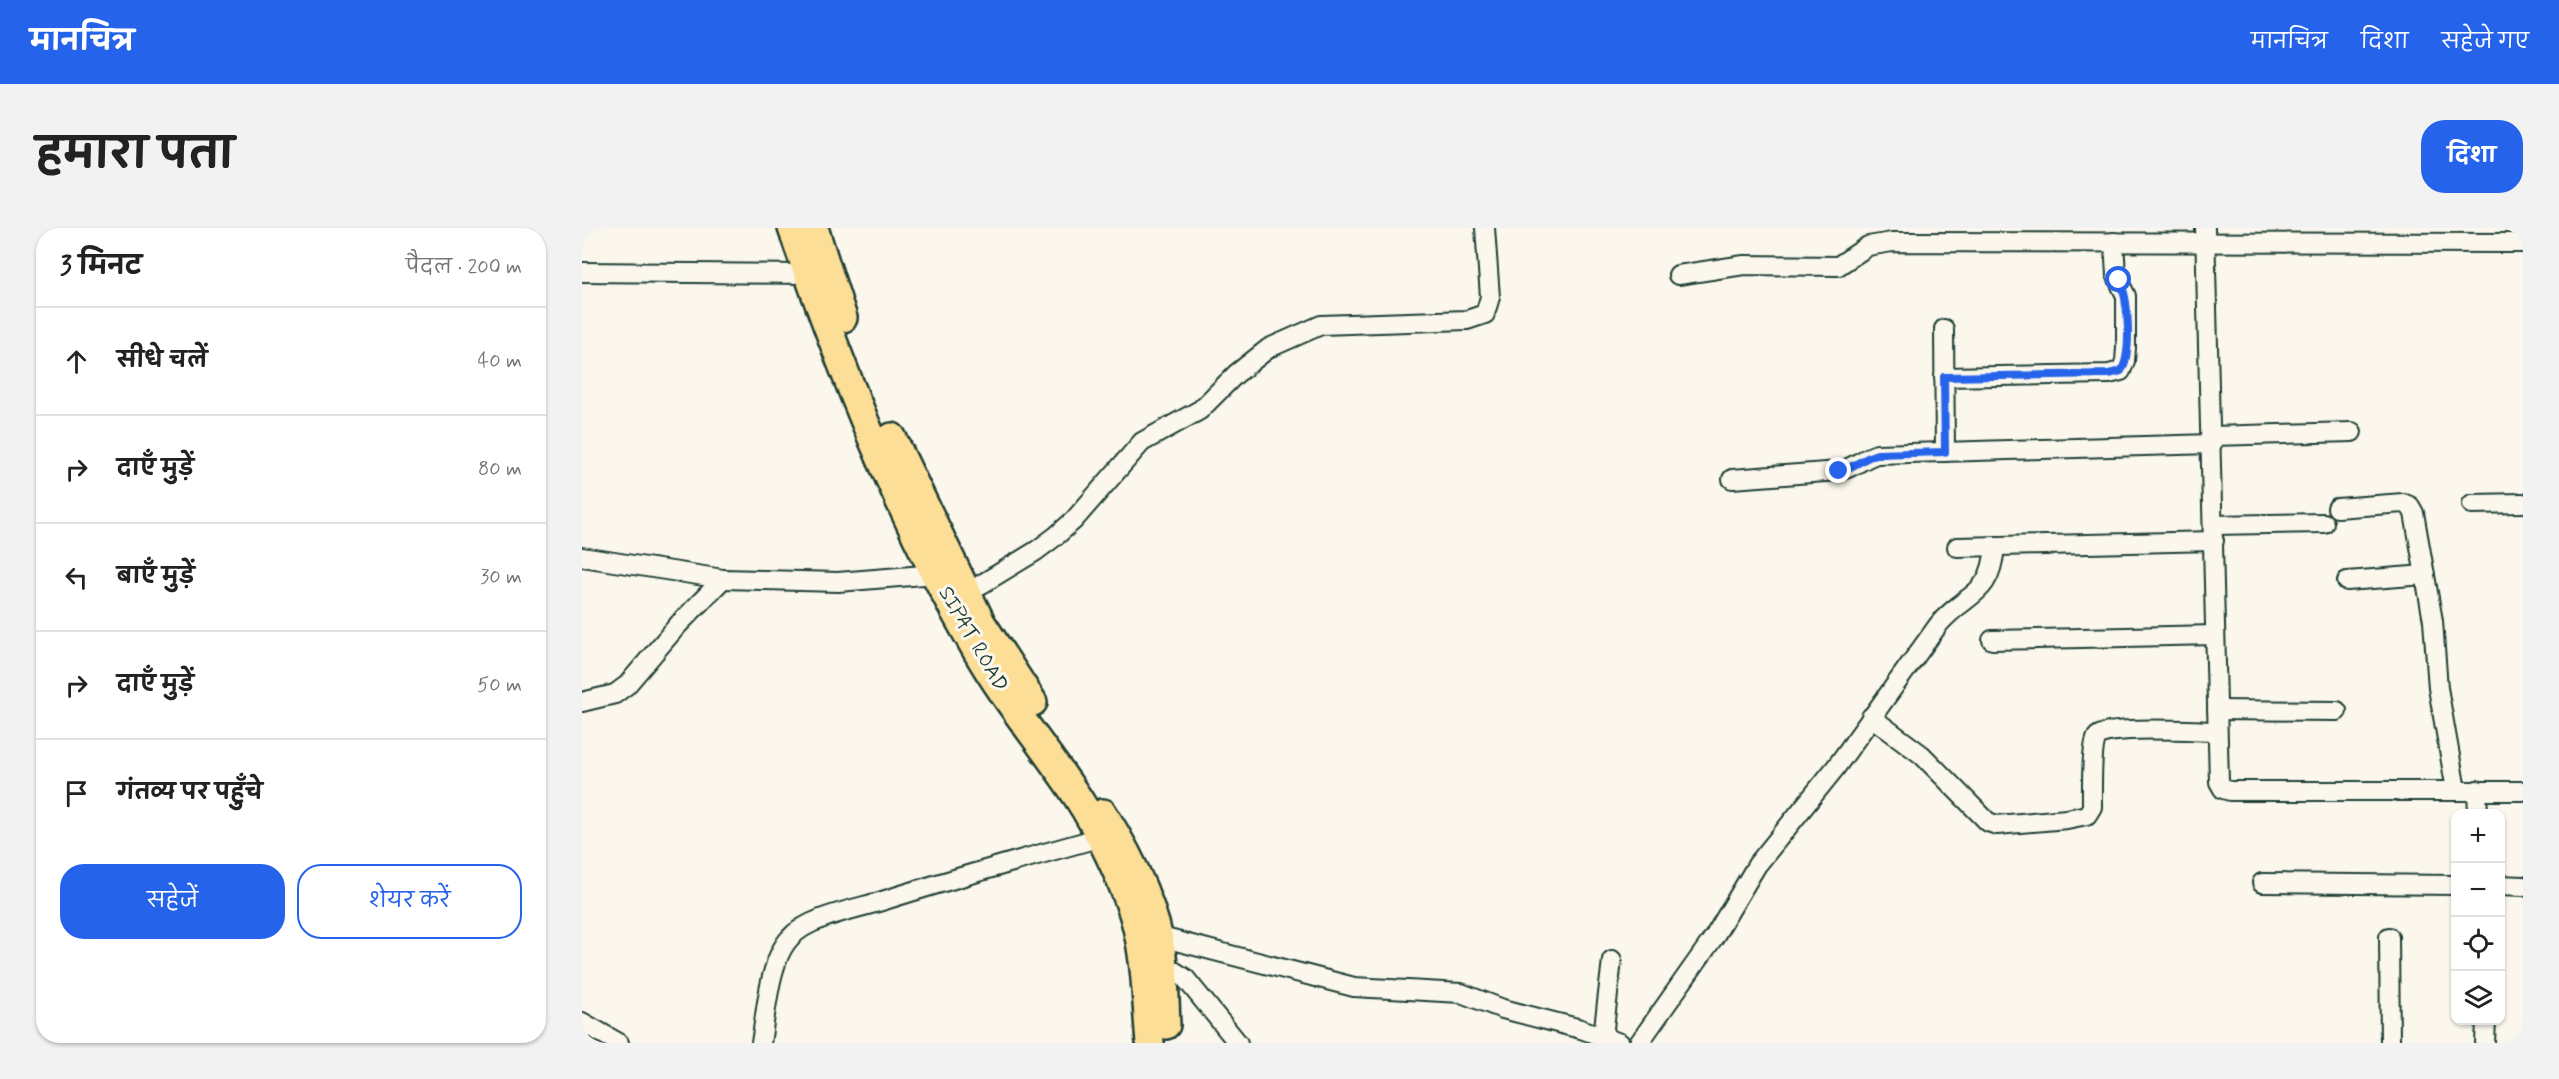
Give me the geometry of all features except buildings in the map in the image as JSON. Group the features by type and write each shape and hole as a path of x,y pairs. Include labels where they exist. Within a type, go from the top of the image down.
{"highway":[{"name":"SIPAT ROAD","path":"792,228 808,274 909,522 975,650 1079,800 1132,912 1141,946 1150,1043"},
{"path":"814,228 864,380 981,622 1125,848 1149,904 1157,936 1163,964 1167,1043"}],"street":[{"path":"967,593 1036,551 1056,536 1074,520 1142,442 1200,410 1236,374 1269,348 1321,326 1467,320 1485,314 1490,297 1485,228"},
{"path":"1677,275 1744,266 1838,266 1869,246 1892,242 2034,235 2114,242 2205,235 2407,236 2523,243"},
{"path":"2205,235 2212,440 2217,731 2219,782 2223,789 2230,792 2523,790"},
{"path":"1944,377 2109,374 2121,371 2126,348 2126,296 2116,275 2114,242"},
{"path":"582,272 808,274"},
{"path":"1944,329 1945,452"},
{"path":"1732,479 1839,471 1850,469 1868,456 1877,454 2352,432"},
{"path":"2337,507 2403,503 2410,506 2414,513 2433,621 2438,688 2456,790"},
{"path":"2472,504 2523,503"},
{"path":"1958,547 2214,533 2324,524"},
{"path":"1639,1043 1714,937 1757,865 1836,767 1945,617 1982,589 1992,567 1995,546"},
{"path":"582,557 723,579 837,582 936,574"},
{"path":"2347,580 2425,575"},
{"path":"582,702 615,694 627,686 678,625 723,579"},
{"path":"1992,640 2216,635"},
{"path":"2217,710 2337,711"},
{"path":"1871,717 1922,755 1988,822 1997,825 2087,815 2092,807 2094,746 2097,736 2101,733 2217,731"},
{"path":"2477,790 2478,809"},
{"path":"761,1043 780,953 790,937 798,930 828,917 1098,838"},
{"path":"2262,883 2451,885"},
{"path":"2505,885 2523,886"},
{"path":"1157,936 1354,987 1461,993 1503,1009 1613,1040"},
{"path":"2390,937 2390,1043"},
{"path":"1612,960 1604,1028 1613,1040"},
{"path":"1163,964 1185,978 1238,1043"},
{"path":"582,1022 619,1043"},
{"path":"2485,1043 2486,1025"}],"route":[{"path":"1839,471 1850,469 1868,456 1877,454 1945,452 1944,377 2109,374 2121,371 2124,367 2126,348 2126,302 2125,292 2119,280"}]}
